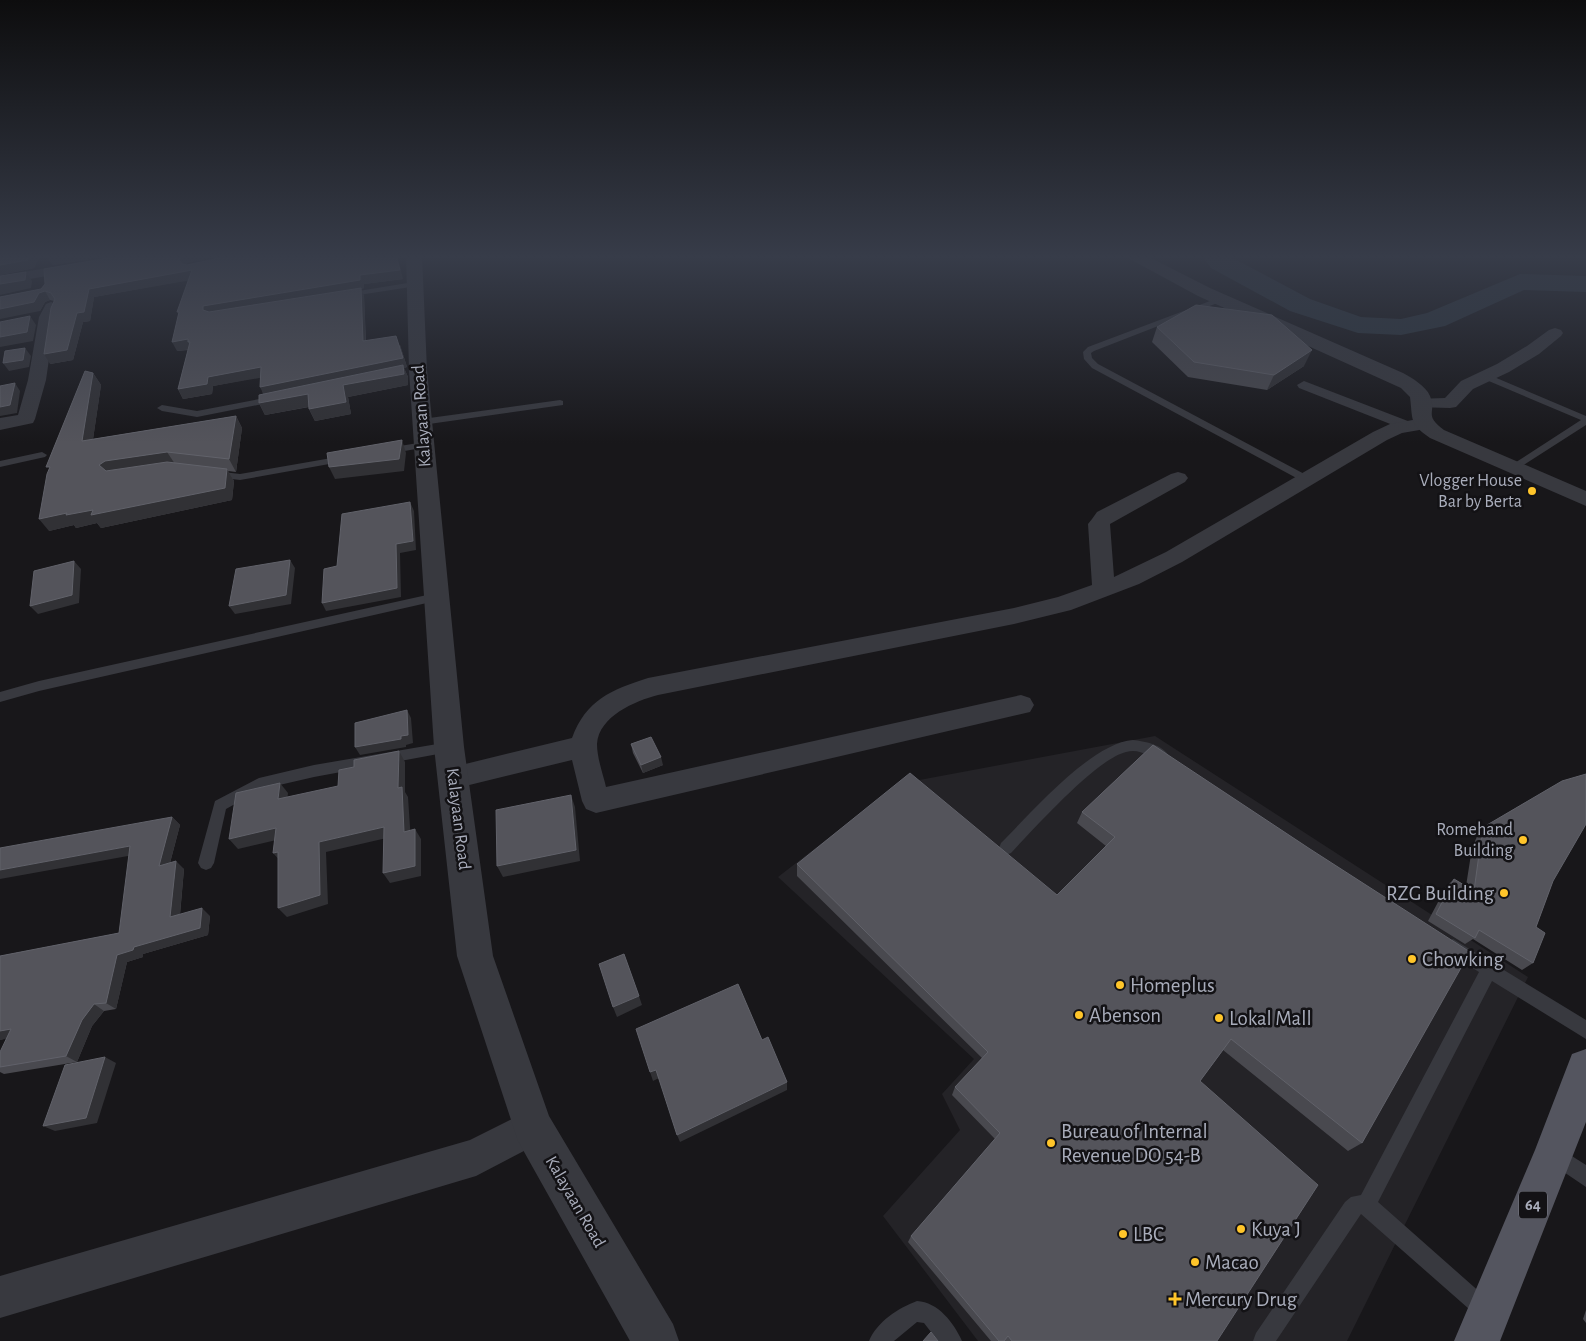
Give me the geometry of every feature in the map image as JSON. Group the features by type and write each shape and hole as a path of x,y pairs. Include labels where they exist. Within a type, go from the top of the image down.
{"main road":[{"name":"64","path":"1482,1327 1570,1166 1586,1068"}],"street":[{"path":"28,320 34,318"},
{"path":"0,424 26,419 37,380 33,348 47,318"},
{"name":"Kalayaan Road","path":"413,318 412,371 423,434 449,747 475,956 532,1127 656,1341"},
{"path":"1261,318 1396,377 1415,390 1420,396 1418,418"},
{"path":"1021,705 596,801 584,746 586,734 592,722 603,709 618,699 658,685 1014,616 1063,604 1104,590 1174,557 1380,436 1450,403 1467,385 1487,377 1533,350 1555,333"},
{"path":"18,384 37,380"},
{"path":"1304,385 1418,418 1445,439 1586,499"},
{"path":"1104,590 1099,524 1104,518 1178,478"},
{"path":"453,778 584,746"},
{"path":"0,1297 476,1157 532,1127"}],"lane":[{"path":"1174,318 1091,349 1087,352 1088,359 1095,366 1306,479"},
{"path":"1487,377 1586,420"},
{"path":"162,408 197,414 286,397"},
{"path":"381,452 423,434 560,403"},
{"path":"1513,468 1586,420"},
{"path":"0,464 42,455"},
{"path":"203,472 240,477 352,458"},
{"path":"0,697 39,686 436,597"},
{"path":"1006,848 1064,790 1099,759 1114,750 1132,745 1142,747 1150,749 1172,763"},
{"path":"206,863 220,805 259,784 314,770 449,747"},
{"path":"1443,941 1488,971 1586,1030"},
{"path":"1366,1205 1488,971"},
{"path":"1264,1341 1352,1209 1358,1204 1366,1205 1482,1327"},
{"path":"880,1341 907,1314 920,1312 931,1316 951,1341"}],"shaded area":[{"name":"Lokal Mall","path":"1155,736 1528,977 1347,1341 978,1341 883,1216 960,1130 942,1094 974,1059 778,877 898,784"}],"building":[{"path":"30,318 27,332 0,337 0,322"},
{"path":"50,318 76,318 67,350 44,354"},
{"path":"178,318 362,318 363,341 396,336 403,358 260,387 261,367 208,377 207,384 178,389 190,342 188,342 188,339 172,342"},
{"path":"1174,318 1275,318 1312,350 1274,375 1194,362 1157,327"},
{"path":"25,348 23,360 3,363 5,351"},
{"path":"403,365 404,374 343,385 346,402 309,409 308,394 259,403 259,395"},
{"path":"85,371 93,373 82,441 236,416 229,459 167,452 105,461 99,465 106,471 167,462 227,469 225,488 91,515 93,510 39,519 50,467 46,467"},
{"path":"15,383 10,405 0,407 0,386"},
{"path":"402,440 399,459 329,467 327,453"},
{"path":"410,502 413,541 396,544 397,588 322,603 324,569 337,566 342,514"},
{"path":"290,560 286,595 229,606 236,569"},
{"path":"74,561 72,595 30,606 34,571"},
{"path":"407,710 408,735 401,736 401,739 355,747 355,723"},
{"path":"651,737 661,757 641,765 631,744"},
{"name":"Lokal Mall","path":"1153,745 1470,952 1362,1143 1231,1039 1200,1081 1318,1185 1217,1341 1012,1341 1008,1336 1004,1341 999,1341 911,1236 1000,1133 955,1087 988,1052 797,864 910,773 1057,895 1115,837 1082,812"},
{"path":"399,751 398,788 402,787 404,832 415,829 415,866 383,873 384,827 319,842 320,895 278,908 278,852 273,853 276,828 229,839 236,793 280,783 278,799 338,786 339,770 354,767 354,760"},
{"path":"1586,774 1586,824 1553,881 1536,927 1545,933 1533,963 1479,930 1475,938 1436,914 1454,879 1474,891 1481,840 1487,825 1562,781"},
{"path":"571,795 576,850 497,866 496,810"},
{"path":"172,817 159,866 176,861 170,917 202,908 200,928 134,947 133,950 117,955 106,1003 94,1004 82,1020 66,1056 0,1067 0,1052 11,1029 0,1031 0,956 119,933 130,846 0,870 0,848"},
{"path":"624,954 639,996 613,1007 599,964"},
{"path":"738,984 762,1040 768,1037 787,1082 677,1135 656,1070 650,1072 636,1029"},
{"path":"105,1057 86,1118 43,1126 65,1065"},
{"path":"931,1332 938,1341 923,1341"}],"waterway":[{"path":"1336,318 1358,325 1401,327 1440,318"}],"place":[{"name":"Vlogger House Bar by Berta","path":"1532,491"},
{"name":"Romehand Building","path":"1523,840"},
{"name":"RZG Building","path":"1504,893"},
{"name":"Chowking","path":"1412,959"},
{"name":"Homeplus","path":"1120,985"},
{"name":"Abenson","path":"1079,1015"},
{"name":"Lokal Mall","path":"1219,1018"},
{"name":"Bureau of Internal Revenue DO 54-B","path":"1051,1143"},
{"name":"Kuya J","path":"1241,1229"},
{"name":"LBC","path":"1123,1234"},
{"name":"Macao","path":"1195,1262"},
{"name":"Mercury Drug","path":"1175,1299"}]}
